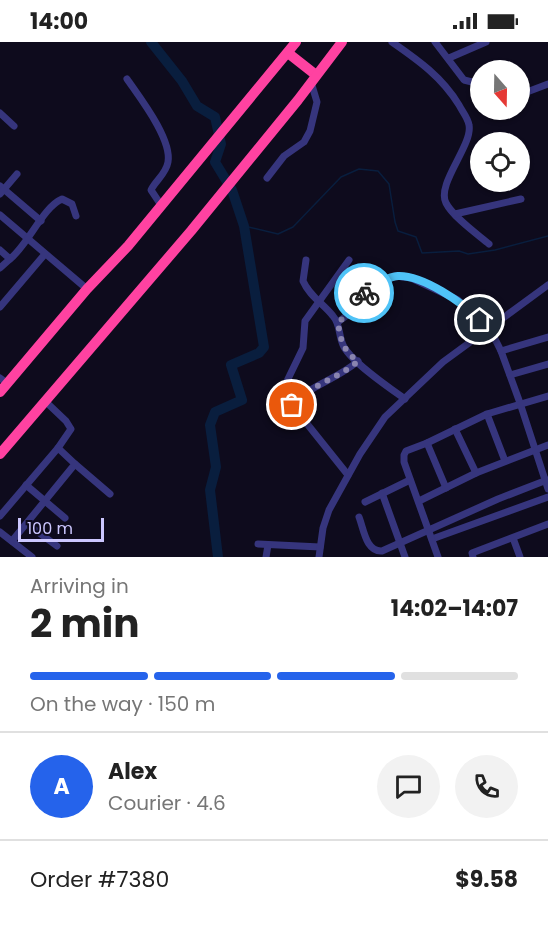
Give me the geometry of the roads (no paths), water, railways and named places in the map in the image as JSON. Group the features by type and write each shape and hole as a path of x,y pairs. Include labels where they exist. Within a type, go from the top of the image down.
{"highway":[{"path":"2,385 87,288 128,246 296,42"},
{"path":"0,454 191,231 342,42"},
{"path":"288,53 313,78"}],"street":[{"path":"393,42 443,82 469,126 469,135 449,177 444,196 446,203 455,213 489,244"},
{"path":"435,42 449,57 464,80 470,82"},
{"path":"449,57 486,42"},
{"path":"267,178 284,156 304,142 310,131 317,102 313,78"},
{"path":"127,79 151,112 166,148 168,163 151,190 161,205"},
{"path":"530,91 548,84"},
{"path":"0,113 14,126"},
{"path":"17,174 1,190 40,221"},
{"path":"455,213 521,199"},
{"path":"0,268 19,252 57,201 62,200 72,204 76,216"},
{"path":"0,215 87,288"},
{"path":"0,250 10,259"},
{"path":"0,307 3,298 45,254"},
{"path":"306,260 303,281 307,291 338,322 343,345 349,356 405,399"},
{"path":"348,475 287,399 287,381 303,348 304,321 350,260"},
{"path":"338,322 353,311 359,298 374,285 396,276 411,278 458,300 490,329 501,351 534,449 547,480 548,489"},
{"path":"319,557 329,510 369,439 385,417 443,362 548,285"},
{"path":"501,351 548,337"},
{"path":"292,405 301,395 349,369 358,361"},
{"path":"510,375 548,364"},
{"path":"438,557 410,480 404,454 410,448 427,443 487,414 548,396"},
{"path":"0,516 58,448 71,429 45,401"},
{"path":"487,414 505,461"},
{"path":"455,429 476,473"},
{"path":"427,443 446,488"},
{"path":"419,501 476,473 548,445"},
{"path":"58,448 110,494"},
{"path":"12,541 75,464"},
{"path":"364,502 410,480"},
{"path":"359,517 370,547 379,554 498,499 547,480"},
{"path":"26,485 65,518"},
{"path":"382,493 405,557"},
{"path":"432,539 548,497"},
{"path":"498,499 502,512"},
{"path":"27,524 57,546"},
{"path":"473,557 472,553 548,524"},
{"path":"0,532 32,557"},
{"path":"513,538 520,557"},
{"path":"258,544 320,547"},
{"path":"266,557 268,545"}],"waterway":[{"path":"151,42 182,81 197,106 215,117 221,144 215,162 232,190 244,226 264,347 259,353 231,365 242,400 215,412 210,425 216,467 210,490 218,557"},
{"path":"244,226 278,234 293,227 341,177 359,169 378,171 389,184 398,231 416,237 422,253 459,251 468,254 495,250 548,236"}]}
